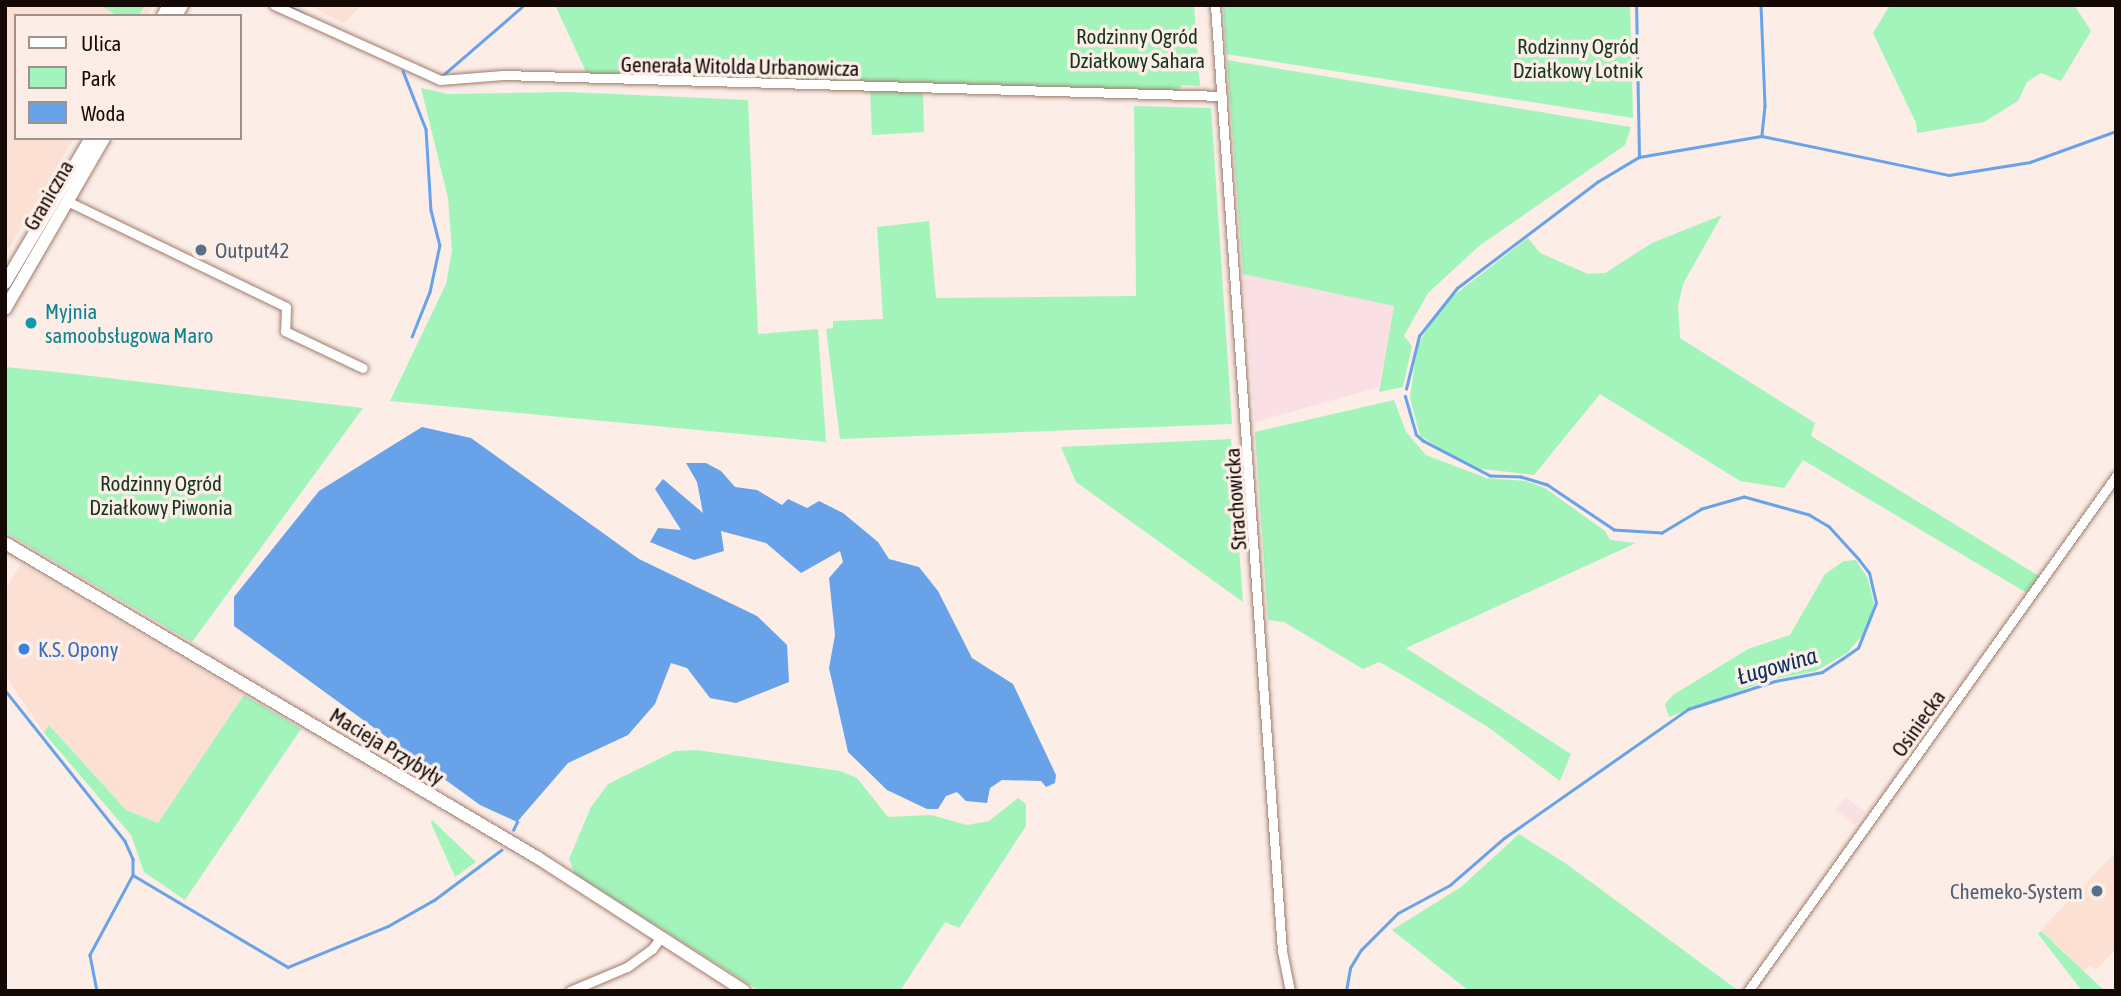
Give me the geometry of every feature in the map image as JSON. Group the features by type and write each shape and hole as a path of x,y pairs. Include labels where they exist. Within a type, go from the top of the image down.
{"street":[{"name":"Generała Witolda Urbanowicza","path":"274,5 440,80 503,75 1223,96"},
{"name":"Strachowicka","path":"1215,5 1282,951 1290,991"},
{"name":"Graniczna","path":"5,283 90,140"},
{"name":"Graniczna","path":"5,309 103,140"},
{"path":"67,201 286,307 285,331 363,368"},
{"name":"Osiniecka","path":"1748,991 2116,475"},
{"name":"Macieja Przybyły","path":"5,543 538,858 744,991"},
{"path":"570,991 627,967 652,949 661,937"}],"shaded area":[{"path":"5,5 153,5 148,14 14,14 14,140 73,140 5,255"},
{"path":"308,5 362,5 344,23"},
{"path":"1243,274 1394,306 1379,387 1255,422"},
{"path":"21,564 244,695 158,823 126,810 50,725 44,733 5,675 5,590"},
{"path":"1845,797 1865,812 1855,825 1835,810"},
{"name":"Chemeko-System","path":"2116,852 2116,949 2096,970 2090,965 2084,971 2041,930"}],"green space":[{"path":"100,5 145,5 140,14 115,14"},
{"name":"Rodzinny Ogród Działkowy Sahara","path":"555,5 1194,5 1200,86 1181,85 1180,92 587,74"},
{"name":"Rodzinny Ogród Działkowy Lotnik","path":"1223,5 1630,5 1633,118 1226,54"},
{"path":"1890,5 2074,5 2091,31 2061,81 2041,73 2027,82 2018,101 1984,122 1917,133 1916,123 1873,33"},
{"path":"1227,60 1631,127 1625,145 1479,246 1428,293 1404,336 1412,346 1403,387 1379,392 1394,306 1243,274"},
{"path":"421,88 448,94 569,92 748,100 758,334 818,329 826,442 390,401 446,284 452,251 448,198"},
{"path":"870,90 923,93 924,132 872,135"},
{"path":"1134,106 1211,108 1232,424 840,439 826,329 833,328 833,321 883,319 877,227 929,221 936,298 1136,296"},
{"path":"1722,215 1684,282 1678,304 1680,338 1815,423 1811,436 2039,576 2027,593 1803,460 1784,488 1740,481 1600,394 1534,475 1474,468 1420,436 1410,398 1417,347 1434,316 1453,296 1528,238 1540,253 1588,274 1605,273 1652,243"},
{"name":"Rodzinny Ogród Działkowy Piwonia","path":"5,367 363,408 192,642 5,532"},
{"path":"1394,400 1406,432 1426,455 1486,478 1526,481 1545,488 1605,531 1610,540 1636,543 1406,648 1571,754 1560,781 1488,727 1379,662 1363,669 1284,622 1268,620 1255,432"},
{"path":"1231,439 1243,602 1076,482 1061,447"},
{"path":"1856,560 1868,579 1874,604 1866,631 1847,653 1816,671 1769,680 1669,717 1665,704 1673,695 1748,649 1790,635 1825,574 1844,561"},
{"path":"244,695 301,729 185,900 144,872 131,835 44,733 49,725 126,810 158,823"},
{"path":"697,750 840,771 857,778 888,817 931,815 967,825 989,821 1018,798 1026,804 1026,826 959,928 945,922 900,991 760,991 575,874 569,859 591,807 608,784 675,751"},
{"path":"432,820 476,862 455,877 431,823"},
{"path":"1519,834 1565,863 1739,991 1469,991 1392,930 1461,887"},
{"path":"2041,931 2105,991 2082,991 2038,934"}],"water":[{"path":"422,427 471,438 639,559 757,616 787,645 789,682 736,703 710,698 687,668 671,663 655,704 628,735 568,763 517,822 480,805 234,626 234,597 319,491"},
{"path":"686,463 706,463 721,471 735,487 757,490 782,505 788,499 807,508 819,501 843,513 878,542 889,559 919,567 938,591 972,658 1013,684 1056,775 1055,783 1046,787 1041,781 1002,780 990,788 987,803 966,801 957,792 946,796 938,809 927,809 887,790 848,752 829,668 835,635 829,578 843,562 840,551 801,573 766,543 721,531 724,551 694,560 650,542 658,528 681,530 655,489 663,479 703,513 697,482"}],"waterway":[{"path":"287,5 306,15"},
{"path":"442,76 524,5"},
{"name":"Ługowina","path":"1406,389 1419,336 1457,288 1597,182 1639,157 1636,5"},
{"path":"1761,5 1765,106 1762,136"},
{"path":"2114,5 2116,9"},
{"path":"403,71 426,129 431,210 440,245 430,292 412,337"},
{"path":"1639,157 1762,136 1949,175 2030,162 2116,131"},
{"name":"Ługowina","path":"1346,991 1350,968 1361,950 1398,913 1450,885 1504,838 1688,709 1775,681 1822,672 1858,648 1876,603 1869,573 1829,527 1809,515 1744,497 1702,509 1662,533 1614,530 1547,485 1521,477 1490,476 1423,441 1416,435 1405,397"},
{"path":"5,690 125,841 133,859 133,875 90,955 97,991"},
{"path":"513,830 517,822"},
{"path":"133,875 288,967 388,926 434,900 501,850"}],"place":[{"name":"Output42","path":"201,250"},
{"name":"Myjnia samoobsługowa Maro","path":"31,323"},
{"name":"K.S. Opony","path":"24,649"},
{"name":"Chemeko-System","path":"2097,891"}]}
